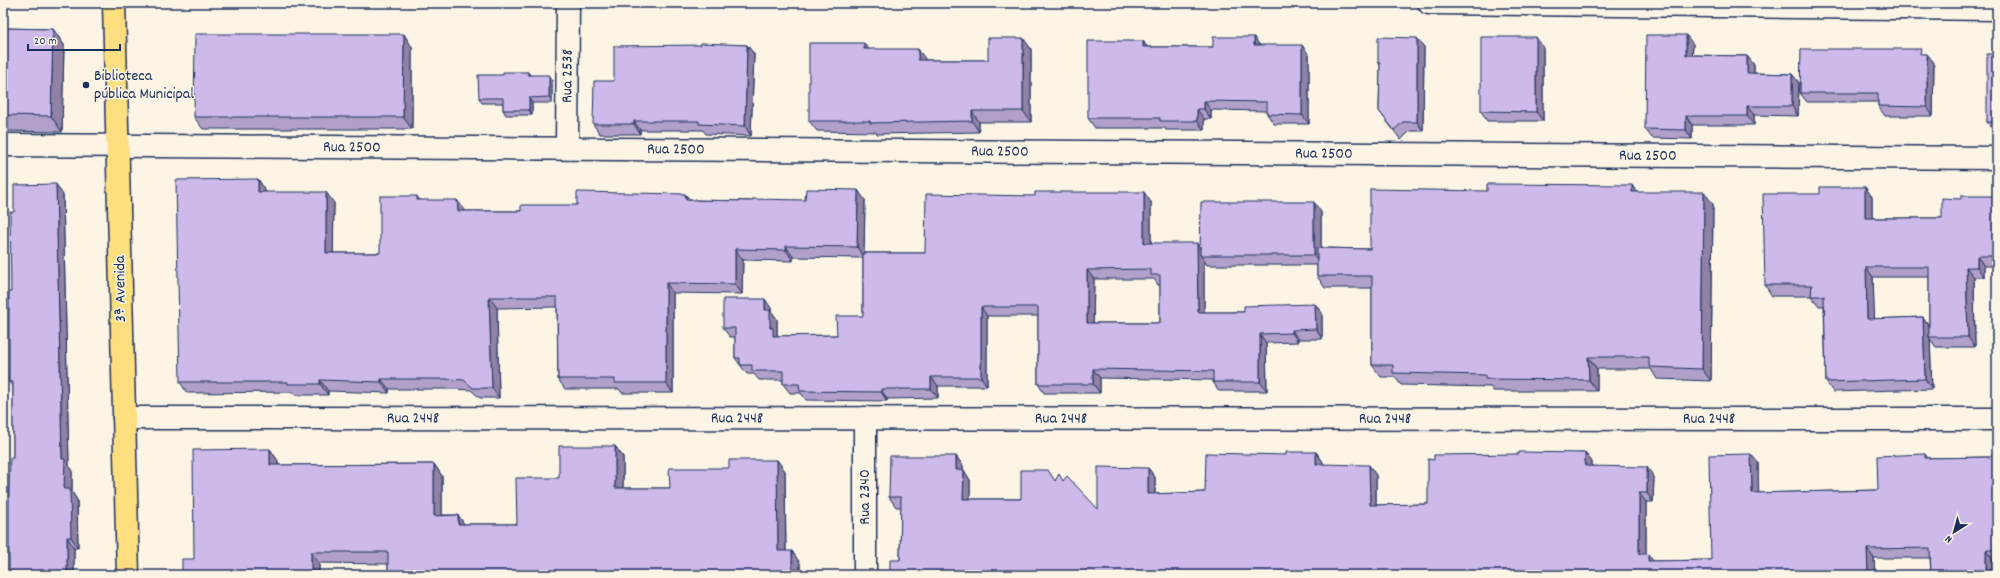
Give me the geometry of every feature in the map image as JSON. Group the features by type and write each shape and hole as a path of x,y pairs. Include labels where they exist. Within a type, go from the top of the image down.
{"main road":[{"name":"3ª Avenida","path":"114,3 128,575"},
{"name":"Rua 2538","path":"567,148 568,3"},
{"path":"1429,3 1997,9"},
{"name":"Rua 2500","path":"3,145 1997,158"},
{"name":"Rua 2448","path":"124,418 1997,419"},
{"name":"Rua 2340","path":"865,418 865,575"}],"building":[{"path":"3,28 53,29 51,116 3,115"},
{"path":"195,34 404,34 403,117 194,117"},
{"path":"1646,35 1686,35 1686,55 1747,56 1747,73 1792,74 1792,106 1747,106 1747,116 1686,116 1686,130 1645,129"},
{"path":"1213,37 1254,37 1254,45 1302,45 1302,115 1267,114 1267,102 1204,101 1204,109 1197,109 1197,121 1160,121 1160,118 1088,118 1088,41 1143,41 1143,47 1213,47"},
{"path":"1378,37 1417,38 1417,122 1403,122 1394,130 1379,111 1380,62 1378,62"},
{"path":"1481,37 1536,37 1536,112 1481,111"},
{"path":"988,38 1023,38 1023,111 972,111 972,121 870,123 870,121 809,121 809,43 864,43 864,49 918,49 918,60 988,60"},
{"path":"701,43 747,45 745,126 699,124 699,121 634,121 634,124 593,124 594,81 614,81 614,46 701,45"},
{"path":"1801,49 1921,49 1920,54 1927,54 1927,107 1878,106 1878,93 1800,93"},
{"path":"1987,54 1997,54 1997,122 1987,122"},
{"path":"503,72 528,72 528,75 549,75 549,97 529,98 529,110 503,110 503,98 479,98 478,75 503,75"},
{"path":"258,179 258,192 326,192 326,253 380,253 380,196 417,196 417,200 457,200 458,211 521,211 521,205 577,205 577,192 685,194 686,200 752,201 752,199 805,200 806,189 858,190 857,247 786,246 786,250 735,249 735,284 666,283 666,383 615,383 615,379 558,379 557,297 489,297 492,388 473,388 464,380 446,379 381,379 381,382 320,380 320,384 288,384 288,382 180,382 176,180"},
{"path":"56,184 62,459 65,459 64,489 70,489 71,537 67,537 67,575 9,575 10,458 13,458 13,382 9,382 9,292 11,292 10,212 14,212 14,185"},
{"path":"1487,184 1632,185 1632,192 1704,192 1702,369 1649,367 1649,357 1588,357 1589,380 1485,379 1485,375 1393,373 1393,365 1372,365 1372,276 1317,276 1317,248 1370,249 1370,189 1487,191"},
{"path":"1820,187 1865,187 1865,218 1942,218 1942,198 1961,199 1961,196 1997,196 1997,256 1977,256 1977,267 1966,267 1968,337 1929,337 1929,267 1866,267 1867,319 1923,317 1925,379 1826,382 1824,296 1811,296 1812,285 1765,285 1763,194 1820,194"},
{"path":"1035,192 1144,192 1144,243 1197,243 1198,312 1244,312 1244,306 1315,304 1316,329 1292,330 1292,333 1260,334 1260,382 1213,382 1213,371 1093,369 1093,384 1038,384 1038,307 981,307 981,377 931,377 931,389 881,389 881,392 800,391 799,384 783,384 783,371 752,371 752,365 740,365 740,358 735,358 735,328 723,328 723,299 765,299 765,310 770,310 770,328 773,328 773,336 837,335 836,316 863,316 863,253 925,253 926,194 1035,196","holes":["1151,269 1151,275 1160,275 1160,323 1087,323 1087,270"]},
{"path":"1201,202 1314,202 1314,255 1200,255"},
{"path":"559,446 615,446 615,488 670,488 669,468 729,468 729,460 777,460 778,551 792,551 792,575 388,575 388,552 311,552 311,575 182,575 182,559 194,559 193,450 270,449 270,465 434,464 434,516 458,515 458,524 517,524 516,478 559,478"},
{"path":"1995,451 1997,451 1997,550 1986,550 1986,575 1931,575 1930,548 1867,549 1868,575 1045,575 1045,572 980,571 980,575 890,575 890,560 900,560 901,497 889,497 890,456 956,456 956,470 964,470 963,499 1021,499 1021,470 1048,470 1055,481 1059,474 1063,481 1067,476 1098,509 1098,467 1148,468 1148,494 1205,492 1206,453 1286,455 1286,452 1316,452 1316,464 1369,465 1370,505 1428,504 1428,459 1434,460 1434,455 1519,454 1519,452 1585,453 1585,466 1647,467 1647,493 1639,493 1639,554 1648,554 1648,561 1711,560 1709,455 1751,454 1752,493 1878,490 1877,456 1925,454 1925,458 1990,457"}],"place":[{"name":"Biblioteca pública Municipal","path":"86,85"}]}
